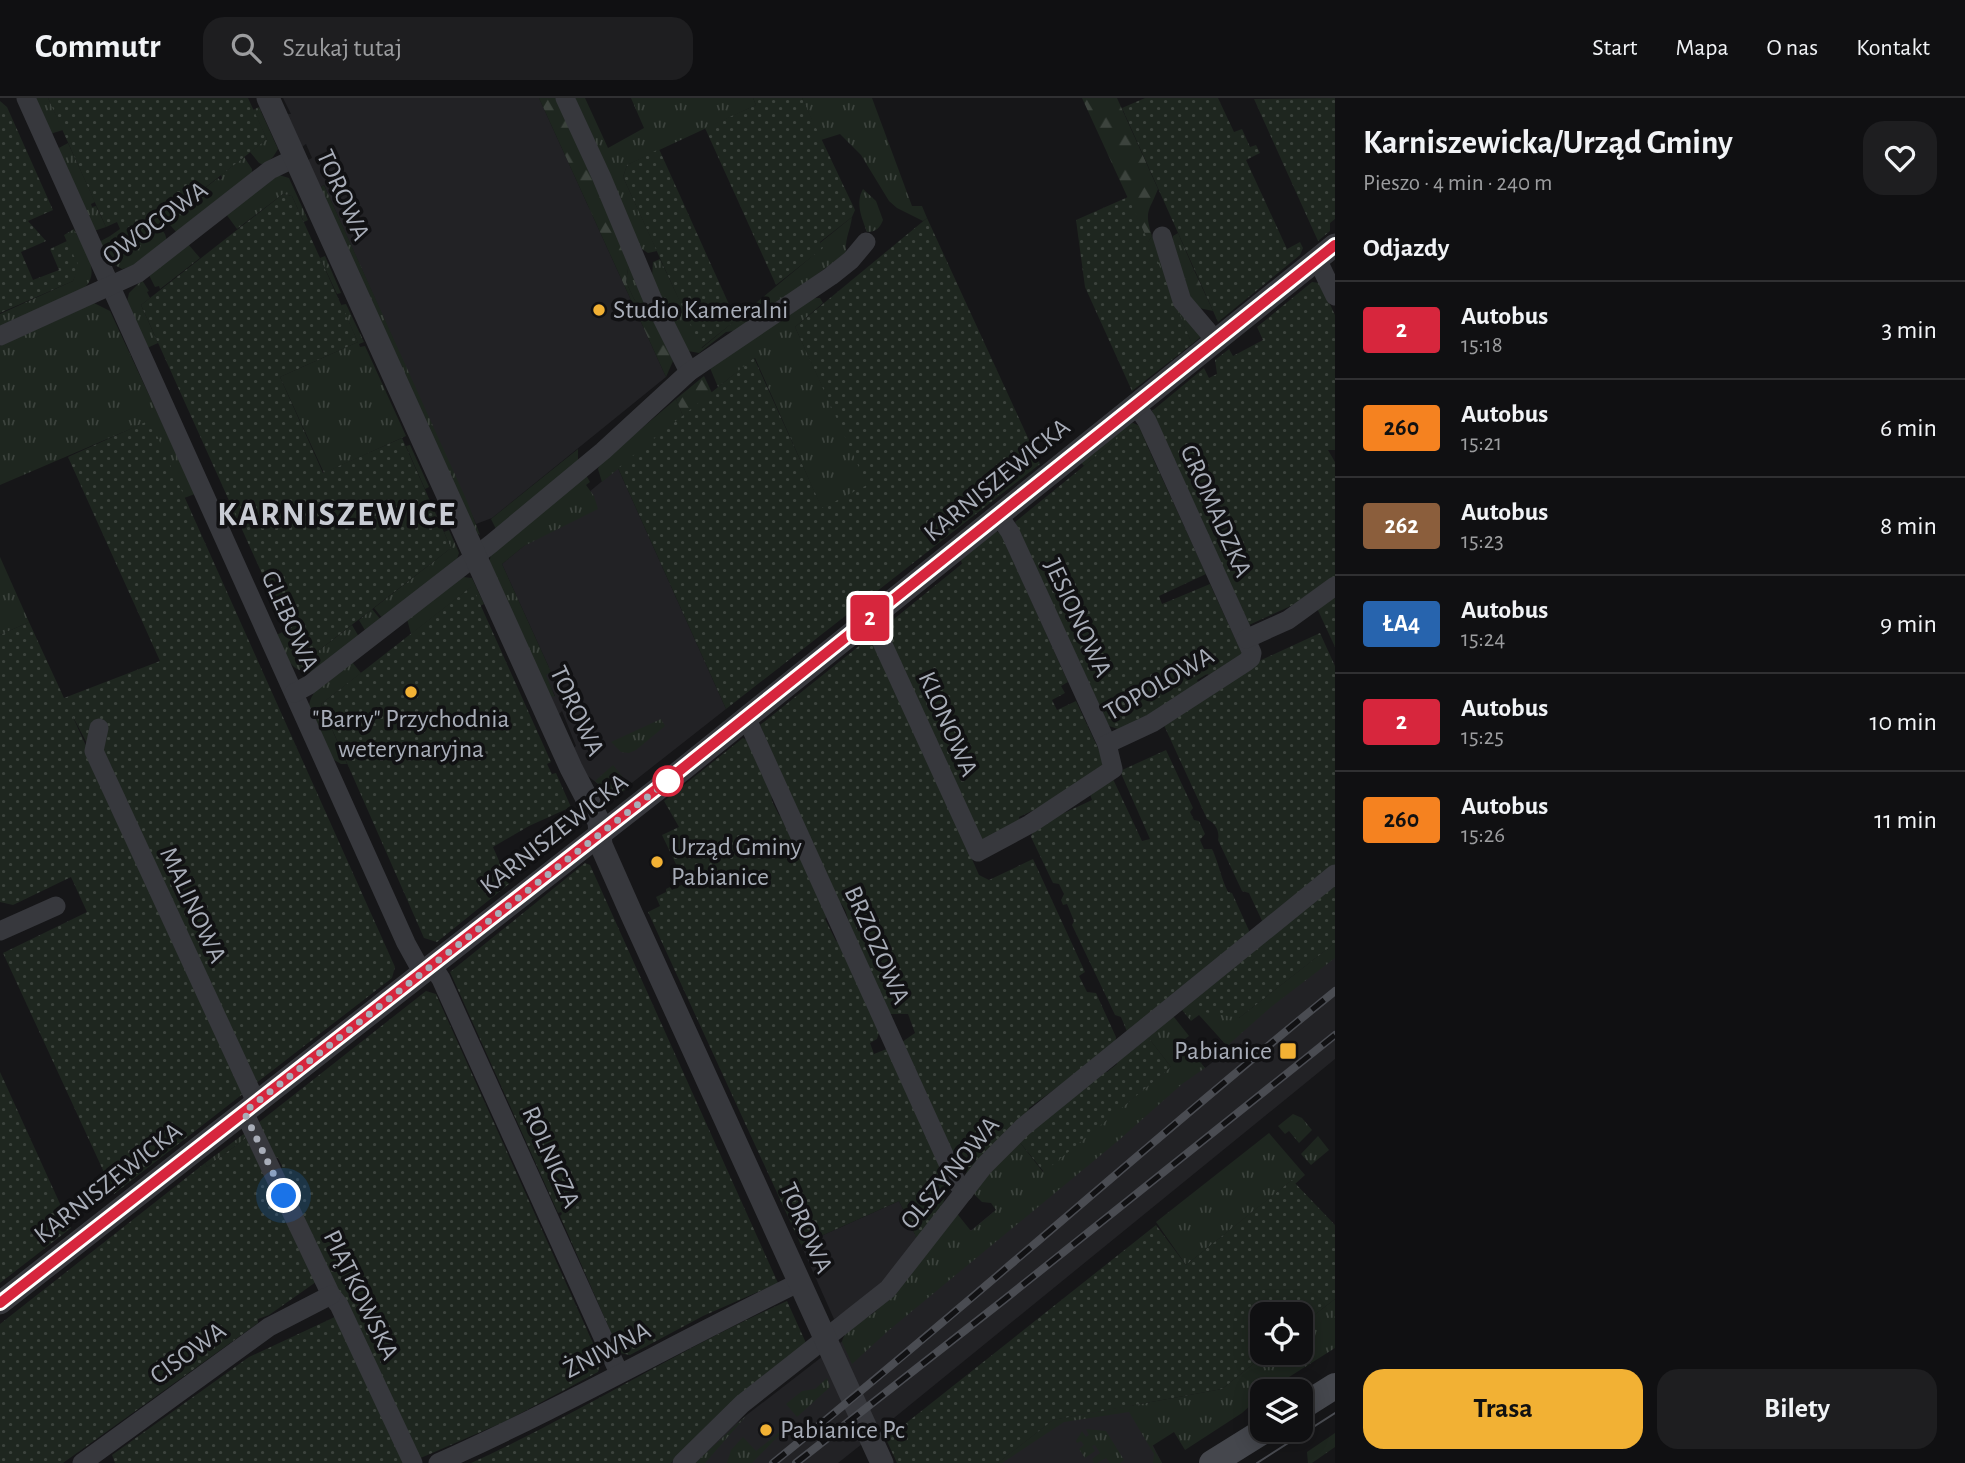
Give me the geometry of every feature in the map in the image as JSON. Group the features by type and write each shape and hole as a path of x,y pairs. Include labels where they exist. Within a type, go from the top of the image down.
{"main road":[{"path":"1313,1400 1335,1386"},
{"path":"1212,1463 1250,1439"}],"street":[{"name":"GLEBOWA","path":"26,98 406,943 427,969"},
{"name":"TOROWA","path":"268,98 571,768 596,814 602,832 601,845 881,1463"},
{"path":"565,98 602,177 652,298 689,372"},
{"name":"OWOCOWA","path":"0,336 138,273 270,170 295,158"},
{"path":"1162,236 1182,301 1216,341"},
{"path":"294,694 475,556 603,451 689,372 831,276 866,242"},
{"path":"1326,252 1335,296"},
{"name":"KARNISZEWICKA","path":"0,1303 602,832 1326,252"},
{"name":"GROMADZKA","path":"1136,405 1152,432 1246,639"},
{"name":"JESIONOWA","path":"998,515 1010,532 1107,744"},
{"name":"TOPOLOWA","path":"978,852 1030,824 1113,769 1107,744 1152,723 1246,663 1252,653 1246,639 1288,620 1335,586"},
{"name":"KLONOWA","path":"868,620 880,638 978,852"},
{"name":"BRZOZOWA","path":"746,717 956,1181 964,1192"},
{"name":"MALINOWA","path":"99,728 94,751 250,1107"},
{"name":"OLSZYNOWA","path":"682,1463 742,1404 888,1289 984,1166 1023,1127 1335,874"},
{"path":"0,931 56,906"},
{"name":"ROLNICZA","path":"427,969 441,979 619,1373"},
{"name":"PIĄTKOWSKA","path":"250,1107 331,1295 339,1305 412,1463"},
{"name":"ŻNIWNA","path":"438,1463 510,1430 800,1282"},
{"name":"CISOWA","path":"82,1463 270,1327 331,1295"}],"shaded area":[{"path":"283,98 539,98 666,377 492,518 476,524 324,185 318,189 306,161 312,158 306,144 302,147"},
{"path":"618,468 726,709 614,797 588,776 572,749 576,746 562,711 558,715 550,696 555,696 545,675 551,672 502,564"},
{"path":"1335,943 1335,1059 862,1444 838,1463 695,1463 735,1424 876,1315 970,1231 1190,1051 1205,1068 1229,1049 1218,1035"},
{"path":"899,1201 918,1241 880,1289 834,1319 801,1245"},
{"path":"1132,1405 1162,1463 998,1463 1053,1420"}],"green space":[{"path":"34,98 48,98 63,130 50,134"},
{"path":"48,98 248,98 267,139 128,248 113,244 110,236 120,229 117,222 106,227"},
{"path":"539,98 559,98 629,262 626,282 634,299 658,327 673,361 666,377"},
{"path":"575,98 585,98 608,148 644,128 631,98 753,98 756,105 627,165 623,177 657,251 648,253 639,247"},
{"path":"753,98 802,98 855,210 852,217 820,242 823,248 776,285 705,128 756,105"},
{"path":"802,98 872,98 912,206 922,206 927,218 923,221 889,201 861,155 840,134 821,140"},
{"path":"1082,98 1117,98 1158,189 1149,211 1148,221 1152,236 1148,242"},
{"path":"1145,98 1218,98 1234,132 1242,129 1250,147 1256,145 1260,153 1246,160 1287,249 1300,242 1303,248 1300,255 1218,322 1122,108"},
{"path":"1335,98 1335,219 1330,223 1330,231 1318,241 1254,99"},
{"path":"0,101 7,107 53,210 28,221 46,241 21,252 33,280 59,270 50,249 67,241 79,267 73,281 0,313"},
{"path":"259,107 278,149 264,165 250,152 267,139 253,110"},
{"path":"68,143 95,202 91,204 92,207 96,206 106,227 94,231 57,149"},
{"path":"659,149 736,320 701,348 623,177 627,165"},
{"path":"244,157 252,169 252,174 177,233 165,219 218,178 220,180 221,175"},
{"path":"279,175 289,178 308,220 304,222 292,196 283,194 237,229 226,214"},
{"path":"324,185 480,535 476,533 318,189"},
{"path":"863,189 876,201 883,220 877,229 870,232 867,232 860,210"},
{"path":"283,194 292,196 358,342 280,377 323,473 402,438 451,548 309,658 299,656 141,305"},
{"path":"1128,197 1192,344 1132,391 1085,287 1076,220"},
{"path":"852,217 846,253 741,330 726,332 699,353 688,351 652,277 653,262 660,259 702,348 822,248 820,243"},
{"path":"927,218 1040,464 726,709 618,468 754,358 822,508 867,485 795,327"},
{"path":"158,224 167,241 136,265 122,269 109,262 99,242 110,236 114,244 129,248"},
{"path":"74,229 89,260 89,283 83,289 0,327 0,314 73,281 78,267 64,235"},
{"path":"1178,233 1194,270 1185,280 1172,241 1173,236"},
{"path":"1152,236 1203,335 1192,344 1148,242"},
{"path":"188,244 200,258 160,289 159,286 155,287 149,275"},
{"path":"325,256 341,293 337,294 320,258"},
{"path":"629,262 658,327 634,299 626,282"},
{"path":"1194,270 1213,311 1190,306 1185,279"},
{"path":"142,280 150,298 141,305 158,343 147,348 127,302 129,293"},
{"path":"1312,282 1320,283 1335,315 1335,450 1328,450 1335,462 1335,580 1308,598 1249,625 1152,411 1204,368 1209,378 1217,374 1215,360 1229,349 1233,356 1263,340 1257,327"},
{"path":"820,298 823,303 795,327 868,485 822,509 755,358 718,387 710,368 804,301"},
{"path":"94,303 110,311 195,494 184,498 149,421 0,485 0,346"},
{"path":"346,304 364,342 359,344 360,347 365,346 406,436 324,473 280,377 358,342 341,305"},
{"path":"704,376 712,393 683,416 676,399"},
{"path":"676,399 683,416 602,482 598,469 600,464"},
{"path":"150,420 395,967 392,978 255,1084 151,865 72,715 244,1093 114,1194 3,953 87,912 71,877 13,905 0,902 0,635 29,622 64,698 160,661 68,457"},
{"path":"1133,423 1140,426 1149,444 1147,445 1140,430 1132,427 1084,466 1080,461 1125,425"},
{"path":"1132,427 1140,430 1206,574 1159,596 1162,604 1210,584 1244,658 1215,676 1207,674 1197,680 1200,686 1121,730 1109,726 1015,522"},
{"path":"410,445 429,487 425,489 406,446"},
{"path":"578,449 578,464 497,531 491,519"},
{"path":"586,475 590,482 586,485 594,496 598,509 524,546 502,564 551,672 546,675 555,697 550,696 489,564 491,554"},
{"path":"232,505 240,524 229,529 220,510"},
{"path":"449,530 459,553 457,559 383,619 374,608 451,548 444,532"},
{"path":"996,531 1001,534 1026,584 1024,585 1005,543 995,538 962,564 961,560"},
{"path":"995,537 1005,543 1068,682 1061,686 1065,693 1052,700 1057,710 1076,701 1105,763 1039,811 1019,817 1021,824 983,844 884,627"},
{"path":"0,557 29,622 0,635"},
{"path":"463,577 472,578 484,604 480,606 471,587 411,634 407,619"},
{"path":"472,586 551,762 547,764 552,774 556,773 571,807 529,826 493,847 509,884 437,942 424,938 321,704"},
{"path":"1335,593 1335,647 1316,606"},
{"path":"372,609 381,620 366,632 359,620"},
{"path":"352,625 359,637 311,672 293,665 276,635 287,630 299,656 309,658"},
{"path":"1320,633 1335,666 1335,868 1264,925 1249,893 1242,891 1218,840 1216,828 1207,819 1162,721 1257,662"},
{"path":"869,638 877,642 979,875 989,880 1033,859 1085,972 1079,976 1087,992 1096,993 1116,1037 1115,1045 1029,1108 1029,1113 966,1176 967,1169 956,1165 899,1044 915,1033 908,1014 888,1014 848,925 846,911 837,900 760,725"},
{"path":"352,662 361,673 321,704 347,764 341,764 331,758 309,708 310,700 319,687"},
{"path":"661,719 665,726 636,750 621,752 611,742"},
{"path":"743,738 748,740 771,790 772,801 779,815 784,818 828,915 825,919 836,941 840,941 880,1029 877,1039 870,1043 874,1054 889,1048 946,1179 942,1205 918,1241 899,1201 801,1245 648,912 660,906 656,897 666,892 666,889 670,887 672,890 685,883 662,835 679,827 664,801"},
{"path":"1166,750 1193,808 1190,812 1194,820 1199,821 1205,834 1200,840 1204,849 1212,849 1228,892 1232,893 1251,935 1128,1034 1121,1017 1115,1015 1072,925 1074,921 1067,904 1063,905 1061,900 1064,894 1059,884 1053,883 1031,837 1033,830 1061,811 1064,813 1092,800 1089,791 1113,779 1142,841 1150,839 1120,771"},
{"path":"613,765 630,786 617,796 595,781"},
{"path":"585,863 590,865 778,1283 703,1316 630,1355 620,1353 560,1216 562,1214 558,1213 450,972"},
{"path":"1335,883 1335,943 1239,1018 1204,1012 1192,996"},
{"path":"1335,943 1335,958 1271,1007 1227,1046 1199,1015 1191,1021 1178,1005 1192,996 1239,1018"},
{"path":"426,991 436,994 601,1361 598,1372 506,1421 416,1460 281,1169 282,1166 258,1123"},
{"path":"1170,1012 1189,1036 1185,1039 1195,1052 1199,1049 1208,1057 1201,1063 1205,1068 1182,1084 852,1364 842,1342 844,1337 888,1299 955,1211 971,1231 996,1210 991,1203 982,1202 972,1188 1018,1140 1043,1172 1171,1067 1144,1032"},
{"path":"1144,1032 1171,1067 1044,1172 1018,1140 1099,1071 1107,1072 1117,1064 1118,1055"},
{"path":"0,1072 71,1228 0,1283"},
{"path":"1293,1114 1302,1118 1312,1130 1299,1143 1289,1131 1285,1134 1278,1126"},
{"path":"245,1133 295,1232 246,1138 207,1167 205,1163"},
{"path":"1269,1133 1305,1175 1295,1184 1291,1181 1186,1265 1156,1222"},
{"path":"1318,1136 1329,1150 1311,1165 1301,1154"},
{"path":"246,1138 316,1282 269,1315 258,1319 258,1323 63,1463 0,1463 0,1324 205,1163 207,1167"},
{"path":"1292,1180 1335,1225 1335,1299 1313,1316 1313,1302 1250,1302 1252,1365 1222,1389 1053,1420 998,1463 897,1463 886,1439 1156,1225 1186,1265"},
{"path":"1335,1299 1335,1348 1313,1362 1313,1316"},
{"path":"787,1301 806,1343 739,1396 671,1463 471,1463 551,1424 707,1340"},
{"path":"339,1315 407,1463 115,1463 112,1455 249,1357"},
{"path":"1252,1365 1308,1365 1286,1379 1250,1379 1250,1406 1185,1450 1174,1432 1152,1446 1162,1463 1153,1463 1154,1454 1129,1412 1064,1422 1002,1463 998,1463 1053,1420 1222,1389"},
{"path":"827,1378 830,1387 797,1417 786,1404 802,1391 815,1389"},
{"path":"747,1415 705,1463 695,1463"},
{"path":"791,1423 752,1463 727,1463 731,1450 743,1437 756,1451"},
{"path":"1086,1429 1106,1431 1124,1460 1110,1463 1106,1458 1092,1463 1092,1459 1100,1453 1095,1445 1092,1446 1095,1451 1085,1458 1079,1449 1084,1445 1081,1441 1076,1441 1082,1431 1086,1437 1089,1435"},
{"path":"1335,1433 1335,1447 1308,1463 1307,1452"}],"tram line":[{"path":"1257,1463 1335,1413"}],"railway":[{"path":"773,1463 1335,991"},
{"path":"796,1463 1335,1035"}],"bus line":[{"name":"2","path":"0,1303 668,780 1335,245"}],"place":[{"name":"Studio Kameralni","path":"599,310"},
{"name":"\"Barry\" Przychodnia weterynaryjna","path":"411,692"},
{"name":"Urząd Gminy Pabianice","path":"657,862"},
{"name":"Pabianice","path":"1288,1051"},
{"name":"Pabianice Pc","path":"766,1430"}],"district":[{"name":"KARNISZEWICE","path":"337,515"}],"route":[{"path":"284,1196 244,1112 668,781"}]}
